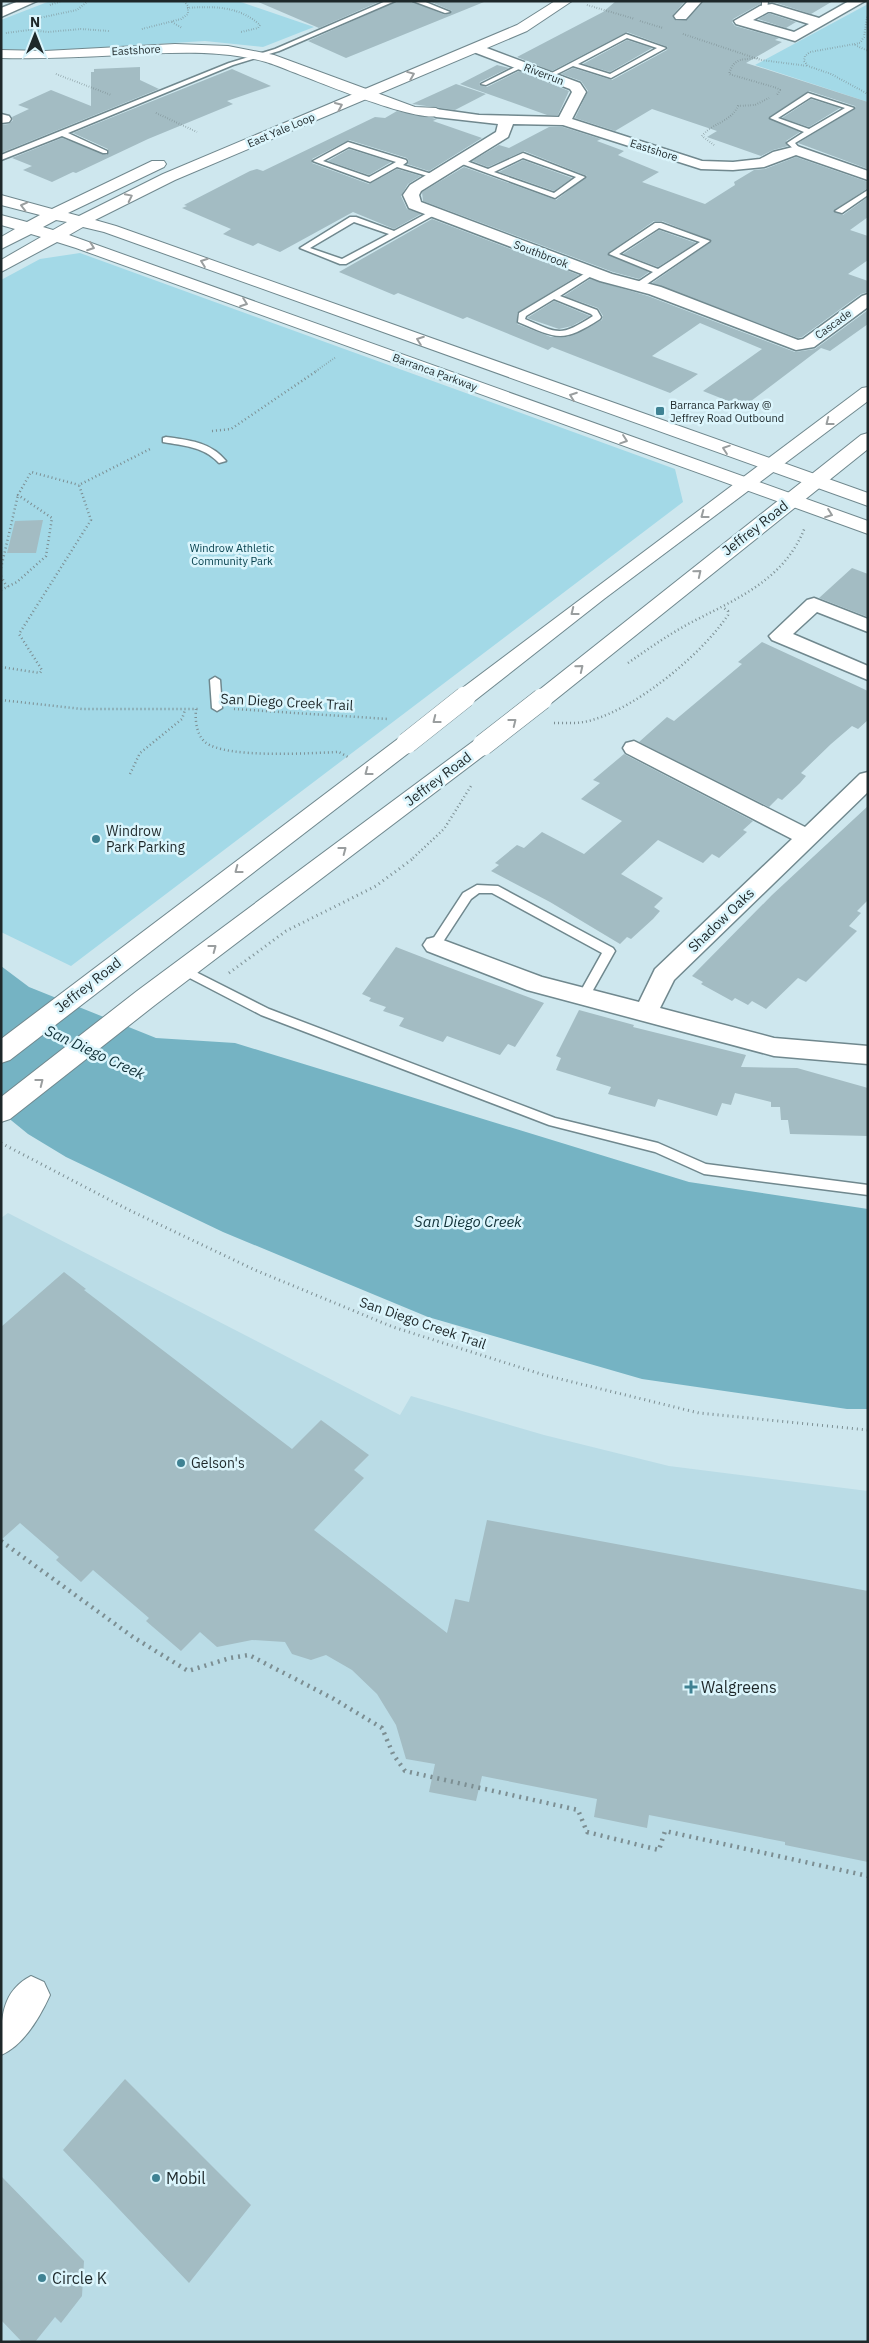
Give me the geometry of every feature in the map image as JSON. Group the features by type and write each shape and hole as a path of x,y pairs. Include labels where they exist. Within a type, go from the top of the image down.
{"main road":[{"name":"East Yale Loop","path":"323,96 363,86 476,48 522,28 564,1"},
{"name":"Eastshore","path":"1,54 45,55 192,48 228,50 265,57 363,86 413,111 436,113"},
{"name":"East Yale Loop","path":"1,266 81,221 169,177 363,86"},
{"path":"1,244 122,179 174,156"},
{"name":"Barranca Parkway","path":"1,200 110,229 868,500"},
{"name":"Barranca Parkway","path":"1,220 55,236 868,528"},
{"name":"Jeffrey Road","path":"1,1053 100,975 407,743 597,595 772,466 868,392"},
{"name":"Jeffrey Road","path":"1,1112 146,998 483,745 814,480 868,439"},
{"path":"1,2036 31,1995"}],"street":[{"path":"1,13 31,1"},
{"path":"681,16 696,1"},
{"path":"820,23 765,5 741,21 796,37 858,2"},
{"name":"Riverrun","path":"476,48 578,89 579,92 564,121"},
{"name":"Eastshore","path":"436,113 506,120 564,121 701,164 733,166 764,163 778,155 797,150"},
{"name":"Southbrook","path":"506,120 503,134 415,188 411,196 414,206 592,273 655,290 796,345"},
{"path":"797,150 868,176"},
{"name":"Cascade","path":"796,345 808,343 868,299"},
{"path":"868,626 814,604 779,636 868,674"},
{"path":"634,748 807,837"},
{"name":"Shadow Oaks","path":"646,1012 664,975 868,779"},
{"path":"435,945 536,984 774,1047 868,1055"}],"lane":[{"path":"1,158 231,64 265,57 392,1"},
{"path":"416,1 447,12"},
{"path":"549,76 572,64 626,36 663,48 611,76 572,64"},
{"path":"484,84 521,66"},
{"path":"797,150 790,143 810,132 851,108 810,94 773,118 810,132"},
{"path":"62,133 105,152"},
{"path":"396,165 403,162 348,144 317,161 370,180 396,165 434,176"},
{"path":"458,161 488,172 555,196 581,177 523,155 488,172"},
{"path":"839,212 868,192"},
{"path":"395,234 354,219 304,248 343,262 395,234 434,213"},
{"path":"638,286 659,272 667,266 706,240 658,225 613,254 659,272"},
{"path":"554,296 594,312 597,317 571,334 560,337 521,320 522,316 554,296 592,273"},
{"path":"166,440 202,447 216,453 222,461"},
{"path":"215,680 217,708"},
{"path":"435,945 467,896 477,890 494,890 609,951 584,996"},
{"path":"184,970 265,1012 553,1122 658,1148 704,1169 868,1190"}],"path":[{"path":"37,19 77,10 88,1"},
{"path":"808,66 804,61 805,56 810,52 860,43 864,37 868,14 858,2"},
{"path":"587,4 666,29"},
{"path":"187,8 223,6 250,16 260,24 258,28 253,30 236,32"},
{"path":"172,22 180,28 186,29"},
{"path":"675,32 781,66 808,66 830,74 868,94"},
{"path":"853,44 868,51"},
{"path":"717,148 702,136 705,130 735,114 738,106 750,107 759,105 778,94 780,90 729,74 732,64 736,61 758,58"},
{"path":"1,568 18,495 31,472 79,485 180,433 231,430 337,357"},
{"path":"1,667 40,673 42,670 19,634 91,520 79,485"},
{"path":"1,590 16,582 46,556 52,518 18,495"},
{"path":"625,665 674,633 724,608 743,596 783,564 801,540 807,522"},
{"path":"1,576 7,587"},
{"path":"553,723 581,723 596,719 624,705 652,687 696,653 710,639 728,615 728,611 724,608"},
{"name":"San Diego Creek Trail","path":"1,700 82,709 185,710 217,708 388,719"},
{"path":"196,709 195,722 205,742 218,749 264,753 339,752 372,769"},
{"path":"130,774 140,753 182,719 185,710"},
{"path":"210,983 224,978 256,952 296,926 367,891 388,878 433,841 450,822 464,794 477,779"},
{"name":"San Diego Creek Trail","path":"1,1143 129,1210 255,1270 393,1327 544,1375 699,1413 868,1430"},
{"path":"1,1541 133,1637 188,1671 230,1658 249,1655 334,1699 382,1728 393,1754 405,1771 578,1810 587,1832 659,1850 665,1831 868,1876"}],"shaded area":[{"path":"8,1213 400,1415 411,1396 544,1435 669,1466 868,1491 868,2342 1,2342 1,1218"}],"green space":[{"path":"50,1 238,1 314,27 263,47 205,41 41,51 1,49 1,20"},
{"path":"868,4 868,102 755,65"},
{"name":"Windrow Athletic Community Park","path":"80,253 675,469 683,502 71,966 1,932 1,280 40,259"}],"water":[{"name":"San Diego Creek","path":"1,966 29,987 156,1038 235,1043 689,1182 868,1209 868,1409 847,1409 642,1379 428,1317 223,1232 66,1157 28,1134 1,1112"}],"building":[{"path":"256,1 381,1 319,28"},
{"path":"397,1 411,1 445,15 452,11 429,1 484,2 346,58 308,41"},
{"path":"616,1 685,1 673,15 676,21 687,20 704,1 760,1 760,4 733,19 732,22 735,26 779,38 775,40 782,42 746,63 868,102 868,169 798,143 856,108 855,106 809,91 768,118 800,132 786,141 788,146 761,156 707,137 717,131 652,109 615,131 575,118 588,91 581,81 561,74 573,68 612,80 667,50 668,47 627,32 552,71 517,57 603,12"},
{"path":"770,1 833,1 811,14"},
{"path":"768,14 796,22 786,28 758,19"},
{"path":"627,40 652,48 610,72 583,64"},
{"path":"497,65 509,68 480,82 479,85 487,87 519,71 569,91 558,115 547,115 460,84"},
{"path":"140,67 140,80 159,89 1,153 1,125 9,124 13,120 12,117 29,109 18,105 51,90 91,106 91,72 94,72 94,69"},
{"path":"232,69 271,86 227,101 233,104 52,182 23,170 32,166 12,158 62,138 107,155 108,149 73,133"},
{"path":"456,84 486,94 455,110 412,104"},
{"path":"811,99 840,108 809,127 782,118"},
{"path":"397,111 437,119 433,121 482,138 429,171 407,164 409,162 407,158 349,140 312,159 312,163 369,184 397,169 421,176 408,184 401,196 407,209 421,214 394,229 353,212 280,252 258,243 253,246 223,234 231,229 182,208 187,206 184,205 250,171 257,169 263,171 375,117 385,118"},
{"path":"549,127 563,127 601,139 597,141 624,151 618,155 659,172 642,182 705,204 735,185 734,182 754,170 765,169 796,157 868,182 868,188 833,211 843,215 868,197 868,217 850,230 868,236 868,260 848,274 868,281 868,292 861,294 798,338 652,283 712,241 662,221 654,221 607,254 649,272 639,279 613,272 423,201 422,192 464,167 556,200 587,176 524,151 488,167 472,161 499,145 509,148"},
{"path":"349,149 391,162 369,175 328,161"},
{"path":"523,160 572,178 554,191 499,172"},
{"path":"432,219 579,275 517,313 517,324 551,337 568,337 602,320 603,316 598,308 564,296 590,279 648,296 795,352 815,349 868,310 868,324 830,351 821,348 747,404 737,400 733,403 703,391 762,349 700,323 652,356 698,374 670,393 552,347 548,350 467,317 463,319 398,293 394,295 339,272"},
{"path":"659,230 696,243 658,267 623,254"},
{"path":"554,301 590,316 572,326 559,329 527,318"},
{"path":"43,520 36,553 7,553 15,521"},
{"path":"852,568 868,574 868,617 819,598"},
{"path":"762,642 868,691 868,720 858,729 852,726 831,744 801,773 806,776 800,783 782,800 778,798 769,807 639,742 667,717 674,721 742,664 738,662"},
{"path":"624,754 753,821 743,830 747,832 719,858 712,854 703,863 658,840 621,874 663,898 654,907 660,911 653,919 631,939 627,937 620,944 550,902 491,871 499,865 495,863 517,845 524,848 542,832 584,854 622,821 581,799 600,783 593,780"},
{"path":"868,806 868,900 857,911 861,913 849,926 857,931 806,982 798,978 766,1009 752,1001 748,1005 735,998 732,1001 701,984 703,982 692,976 772,895"},
{"path":"396,947 544,1003 515,1047 508,1044 500,1055 447,1036 443,1042 399,1026 404,1018 383,1011 386,1007 369,1001 371,998 362,994"},
{"path":"579,1010 634,1025 633,1027 746,1055 741,1067 797,1068 868,1088 868,1136 790,1134 788,1120 781,1120 780,1107 771,1107 771,1102 735,1093 731,1105 722,1103 717,1116 658,1099 655,1107 608,1094 611,1087 556,1070 561,1058 556,1056"},
{"path":"64,1272 86,1289 84,1290 292,1449 321,1420 369,1455 354,1470 364,1478 314,1530 447,1633 455,1599 469,1602 487,1520 868,1591 868,1862 785,1845 785,1842 649,1815 647,1828 594,1817 597,1799 482,1776 476,1801 429,1792 435,1764 406,1759 396,1725 377,1694 352,1670 326,1655 311,1660 292,1654 285,1642 252,1640 217,1647 200,1632 181,1651 146,1621 149,1618 93,1570 81,1582 56,1560 59,1557 20,1523 1,1540 1,1327"},
{"name":"Mobil","path":"125,2079 251,2205 189,2283 63,2150"},
{"name":"Circle K","path":"1,2176 84,2261 82,2296 61,2323 55,2317 35,2342 22,2342 1,2320"}],"place":[{"name":"Barranca Parkway @ Jeffrey Road Outbound","path":"660,411"},
{"name":"Windrow Park Parking","path":"96,839"},
{"name":"Gelson's","path":"181,1463"},
{"name":"Walgreens","path":"691,1687"},
{"name":"Mobil","path":"156,2178"},
{"name":"Circle K","path":"42,2278"}]}
